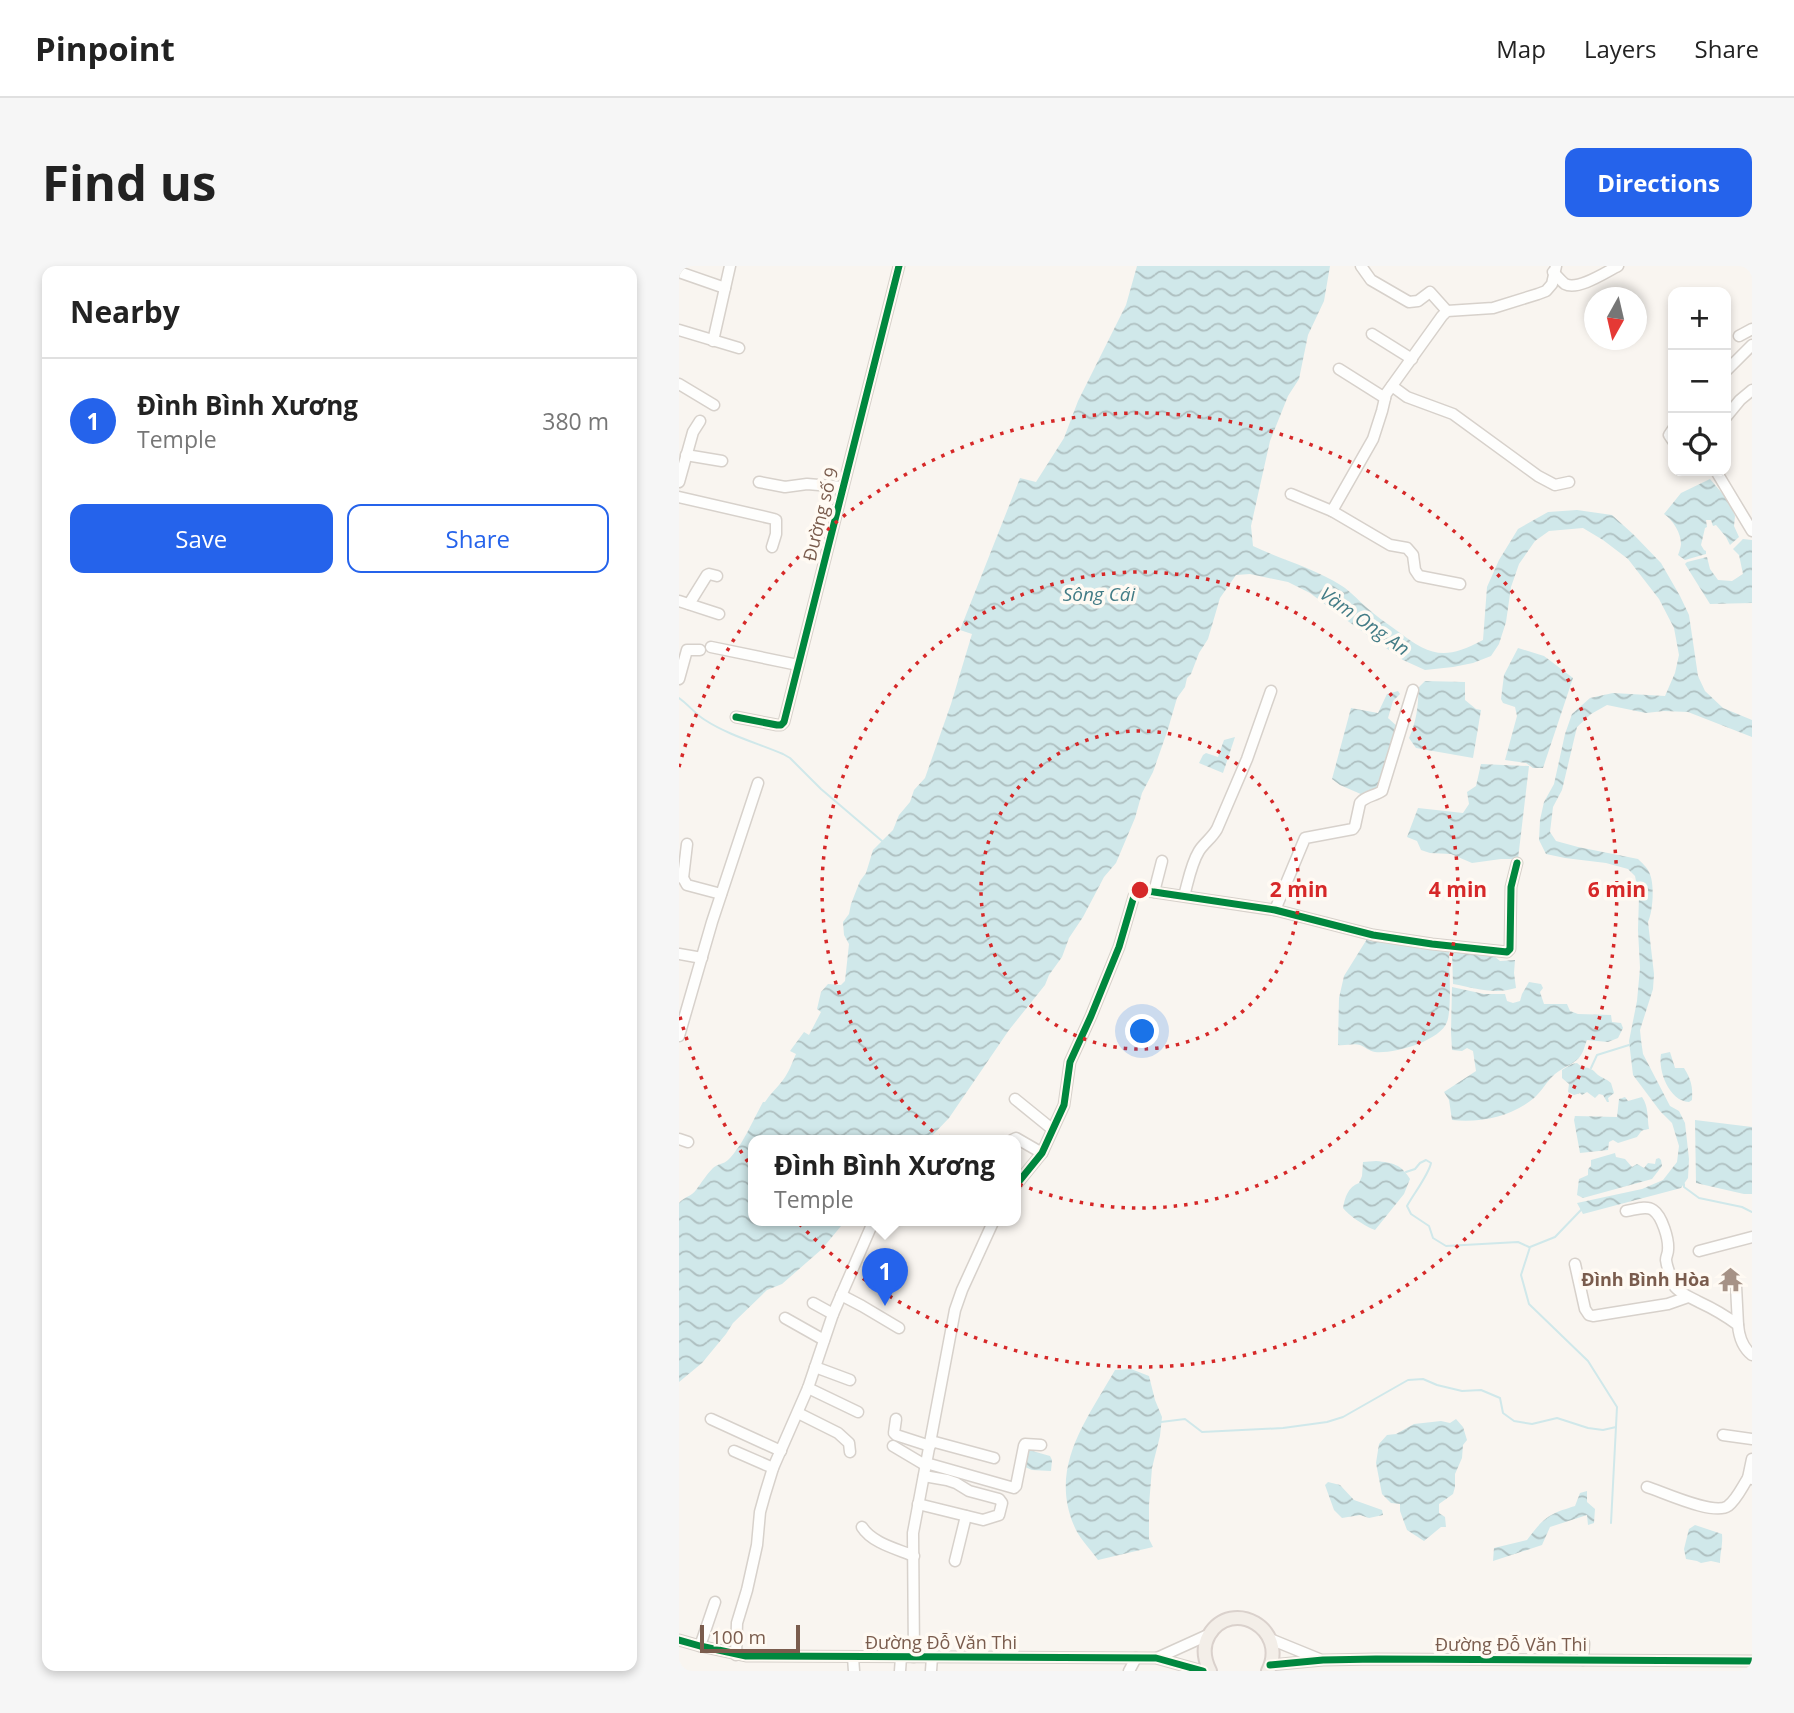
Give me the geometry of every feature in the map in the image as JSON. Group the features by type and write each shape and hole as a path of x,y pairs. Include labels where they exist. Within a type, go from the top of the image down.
{"main road":[{"path":"1210,1671 1204,1652 1206,1640 1220,1623 1242,1618 1253,1621 1270,1639 1273,1647 1271,1669"}],"street":[{"path":"713,341 730,266"},
{"name":"Đường số 9","path":"736,717 781,725 784,722 899,266"},
{"path":"1361,266 1371,279 1409,302 1417,301 1430,292 1447,311"},
{"path":"1555,269 1567,285 1574,286 1618,266"},
{"path":"1332,511 1373,439 1385,398 1442,316 1447,311 1493,308 1538,295 1552,284 1555,269"},
{"path":"679,272 725,288"},
{"path":"1739,335 1752,329"},
{"path":"679,330 739,348"},
{"path":"1372,334 1412,359"},
{"path":"1731,366 1751,347"},
{"path":"1339,369 1385,398"},
{"path":"679,384 714,405"},
{"path":"1392,386 1407,397 1453,414 1538,476 1555,485 1569,482"},
{"path":"1729,413 1752,390"},
{"path":"679,482 693,432 700,421"},
{"path":"686,455 722,461"},
{"path":"1719,476 1752,531"},
{"path":"759,482 785,487 807,484 843,487"},
{"path":"1291,495 1332,511 1384,542 1407,548 1413,555 1416,574 1460,584"},
{"path":"679,496 776,520 772,547"},
{"path":"717,576 707,575 684,603 719,614"},
{"path":"711,647 798,664"},
{"path":"679,679 687,650 700,650"},
{"path":"1275,911 1305,838 1353,829 1360,803 1376,796 1385,785 1413,690"},
{"path":"1184,896 1196,855 1217,829 1247,759 1271,691"},
{"path":"679,1036 758,783"},
{"path":"687,844 681,878 687,885 722,894"},
{"path":"1154,892 1162,861"},
{"path":"1021,1179 1042,1153 1064,1105 1070,1062 1119,947 1134,896 1140,892 1184,896 1275,911 1373,935 1507,952 1510,949 1511,887 1517,863"},
{"path":"679,954 702,958"},
{"path":"1015,1099 1052,1129"},
{"path":"1021,1141 1042,1153"},
{"path":"1626,1211 1653,1209 1663,1224 1668,1239 1666,1259 1677,1290 1738,1325"},
{"path":"736,1655 737,1623 757,1545 760,1511 773,1468 798,1413 833,1314 871,1226"},
{"path":"914,1657 913,1533 918,1504 955,1310 990,1226"},
{"path":"1699,1251 1752,1237"},
{"path":"1575,1265 1585,1309 1589,1315 1668,1304 1688,1297"},
{"path":"1736,1286 1739,1336 1752,1355"},
{"path":"841,1296 899,1328"},
{"path":"813,1303 833,1314"},
{"path":"785,1318 824,1340"},
{"path":"815,1367 850,1380"},
{"path":"808,1388 858,1412"},
{"path":"798,1413 838,1433 849,1443 850,1452"},
{"path":"711,1419 781,1451"},
{"path":"896,1419 896,1435 993,1458"},
{"path":"1724,1435 1752,1439"},
{"path":"925,1468 1014,1488 1025,1444 1041,1445"},
{"path":"893,1447 925,1468 969,1491 999,1499 1002,1503 999,1515 987,1520 918,1504"},
{"path":"734,1451 773,1468"},
{"path":"1647,1487 1703,1506 1726,1508 1750,1479 1752,1459"},
{"path":"955,1561 966,1516"},
{"path":"862,1527 875,1539 913,1556"},
{"path":"699,1646 709,1633 715,1602"},
{"name":"Đường Đỗ Văn Thi","path":"1156,1658 1210,1634"},
{"name":"Đường Đỗ Văn Thi","path":"1270,1639 1323,1660"},
{"name":"Đường Đỗ Văn Thi","path":"679,1640 736,1655 755,1657 1156,1658 1203,1671"},
{"path":"1583,1660 1584,1643"},
{"path":"853,1657 854,1671"},
{"path":"900,1671 901,1657"},
{"path":"931,1671 932,1657"},
{"path":"1129,1671 1136,1658"},
{"name":"Đường Đỗ Văn Thi","path":"1271,1669 1323,1660 1752,1661"}],"water":[{"name":"Sông Cái","path":"1137,266 1330,266 1324,301 1308,335 1299,379 1288,396 1270,441 1251,526 1253,546 1342,586 1377,616 1428,650 1438,653 1458,651 1483,640 1487,587 1499,560 1518,529 1548,512 1577,510 1612,515 1661,563 1689,615 1698,676 1705,691 1723,708 1752,720 1752,737 1688,712 1646,713 1607,705 1591,714 1577,727 1562,790 1553,807 1550,832 1556,841 1638,859 1649,872 1653,897 1648,922 1654,974 1653,989 1640,1030 1641,1040 1643,1054 1670,1106 1679,1111 1685,1123 1688,1178 1681,1188 1583,1214 1577,1203 1642,1189 1663,1180 1677,1162 1679,1146 1672,1123 1633,1075 1629,1041 1640,968 1639,896 1635,876 1628,869 1606,863 1546,854 1539,840 1544,802 1554,784 1572,714 1590,698 1613,693 1665,696 1679,655 1674,628 1659,599 1628,559 1603,540 1583,528 1549,531 1535,541 1519,564 1511,587 1506,622 1499,644 1491,656 1473,663 1425,670 1403,660 1310,593 1288,582 1250,574 1236,575 1220,598 1208,639 1177,698 1153,772 1142,793 1135,818 1116,863 1104,877 1045,985 1009,1030 949,1118 933,1135 748,1135 748,1226 841,1226 822,1249 782,1284 767,1290 733,1323 702,1363 679,1382 679,1203 694,1192 713,1168 733,1155 763,1102 787,1074 796,1054 790,1051 804,1032 809,1035 821,1012 817,1009 821,992 828,984 841,985 845,981 849,944 844,935 843,922 849,914 873,850 893,830 914,790 925,778 972,634 960,630 1020,478 1036,482 1064,438 1078,401 1126,305"},
{"path":"1710,479 1732,508 1734,526 1739,537 1730,545 1716,525 1713,526 1711,520 1706,520 1707,527 1701,545 1706,554 1685,560 1678,555 1681,540 1678,531 1664,514 1681,493"},
{"path":"1743,539 1752,540 1752,603 1710,604 1685,564 1707,557 1710,569 1718,580 1732,581 1743,574 1739,555 1733,549"},
{"path":"1518,648 1544,656 1573,678 1543,768 1505,760 1517,716 1515,707 1503,703 1501,699 1504,675"},
{"path":"1425,681 1465,682 1465,700 1481,710 1473,758 1416,748 1409,738 1416,713 1418,688"},
{"path":"1398,691 1400,694 1393,701 1388,718 1399,728 1375,790 1363,795 1340,785 1332,779 1351,708 1378,713 1387,694"},
{"path":"1235,737 1223,773 1199,763 1206,753 1218,757 1224,740"},
{"path":"1481,764 1529,766 1518,859 1472,863 1451,854 1421,850 1417,841 1407,837 1418,808 1463,813 1469,804 1467,792 1476,786"},
{"path":"1367,939 1423,949 1449,950 1449,1016 1443,1029 1415,1045 1383,1052 1358,1044 1338,1045 1339,998 1344,976"},
{"path":"1452,951 1494,956 1500,961 1515,960 1516,988 1492,991 1453,984"},
{"path":"1529,982 1541,984 1543,988 1540,992 1544,1004 1567,1004 1570,1011 1578,1014 1611,1015 1612,1022 1621,1023 1623,1028 1618,1038 1608,1042 1587,1040 1579,1058 1555,1074 1534,1098 1515,1110 1484,1119 1452,1120 1449,1100 1444,1092 1476,1071 1473,1051 1467,1048 1462,1051 1452,1050 1452,987 1484,994 1505,994 1507,1001 1513,1003 1520,1001"},
{"path":"1670,1052 1675,1068 1684,1068 1690,1080 1692,1100 1689,1102 1676,1096 1666,1084 1661,1069 1661,1054"},
{"path":"1577,1063 1611,1083 1614,1093 1608,1098 1609,1102 1599,1094 1595,1098 1587,1092 1574,1095 1568,1092 1569,1084 1562,1078 1562,1070"},
{"path":"1625,1097 1628,1101 1642,1097 1647,1109 1649,1129 1641,1131 1637,1137 1618,1143 1613,1140 1609,1142 1608,1150 1580,1153 1575,1116 1617,1117 1619,1099"},
{"path":"1695,1120 1752,1127 1752,1194 1696,1183"},
{"path":"1615,1153 1616,1157 1625,1159 1632,1167 1637,1164 1644,1168 1648,1163 1655,1164 1659,1158 1662,1166 1652,1179 1583,1198 1577,1195 1579,1179 1588,1175 1591,1160"},
{"path":"1376,1161 1396,1165 1410,1179 1404,1194 1375,1230 1343,1208 1348,1193 1359,1183 1363,1162"},
{"path":"1131,1369 1149,1376 1162,1417 1152,1468 1149,1505 1149,1539 1153,1547 1098,1560 1078,1534 1068,1508 1068,1466 1082,1427 1115,1370"},
{"path":"1456,1419 1463,1427 1467,1440 1463,1445 1462,1458 1455,1474 1453,1494 1439,1504 1439,1513 1445,1517 1446,1527 1441,1527 1424,1541 1407,1530 1400,1504 1391,1503 1382,1494 1376,1463 1379,1444 1387,1435 1396,1434 1414,1424 1441,1421 1450,1423"},
{"path":"1029,1450 1050,1456 1051,1471 1025,1467"},
{"path":"1328,1482 1340,1485 1354,1500 1382,1510 1383,1515 1342,1518 1334,1510 1325,1485"},
{"path":"1587,1491 1587,1502 1595,1509 1594,1523 1588,1525 1587,1515 1550,1527 1542,1545 1493,1561 1494,1548 1527,1540 1543,1521 1575,1506 1580,1493"},
{"path":"1695,1525 1722,1534 1720,1563 1701,1563 1686,1559 1684,1549 1689,1529"}],"waterway":[{"path":"679,698 701,718 790,758 821,789 882,841"},
{"path":"1591,1068 1597,1055 1629,1045"},
{"path":"1406,1172 1426,1160 1431,1163 1407,1206 1411,1214 1429,1226 1433,1238 1446,1246 1518,1242 1529,1247"},
{"path":"1684,1184 1684,1187 1699,1198 1742,1207 1752,1212"},
{"path":"1581,1210 1555,1237 1530,1247 1521,1275 1529,1304 1588,1361 1617,1407 1611,1523"},
{"path":"1161,1422 1185,1419 1202,1432 1283,1428 1327,1422 1343,1417 1408,1380 1423,1379 1462,1391 1481,1390 1500,1398 1503,1413 1514,1421 1532,1424 1557,1418 1588,1428 1603,1430 1616,1427"}],"cycle path":[{"path":"736,717 777,725 784,722 899,266"},
{"path":"1021,1179 1042,1153 1064,1105 1070,1062 1119,947 1136,894 1143,891 1275,910 1373,935 1507,952 1510,949 1511,887 1517,863"},
{"path":"679,1640 746,1656 1156,1658 1203,1671"},
{"path":"1270,1665 1376,1659 1752,1661"}],"place":[{"name":"Đình Bình Hòa","path":"1730,1279"},
{"name":"Đình Bình Xương","path":"885,1306"}],"water label":[{"name":"Vàm Ong An","path":"1365,621"}]}
